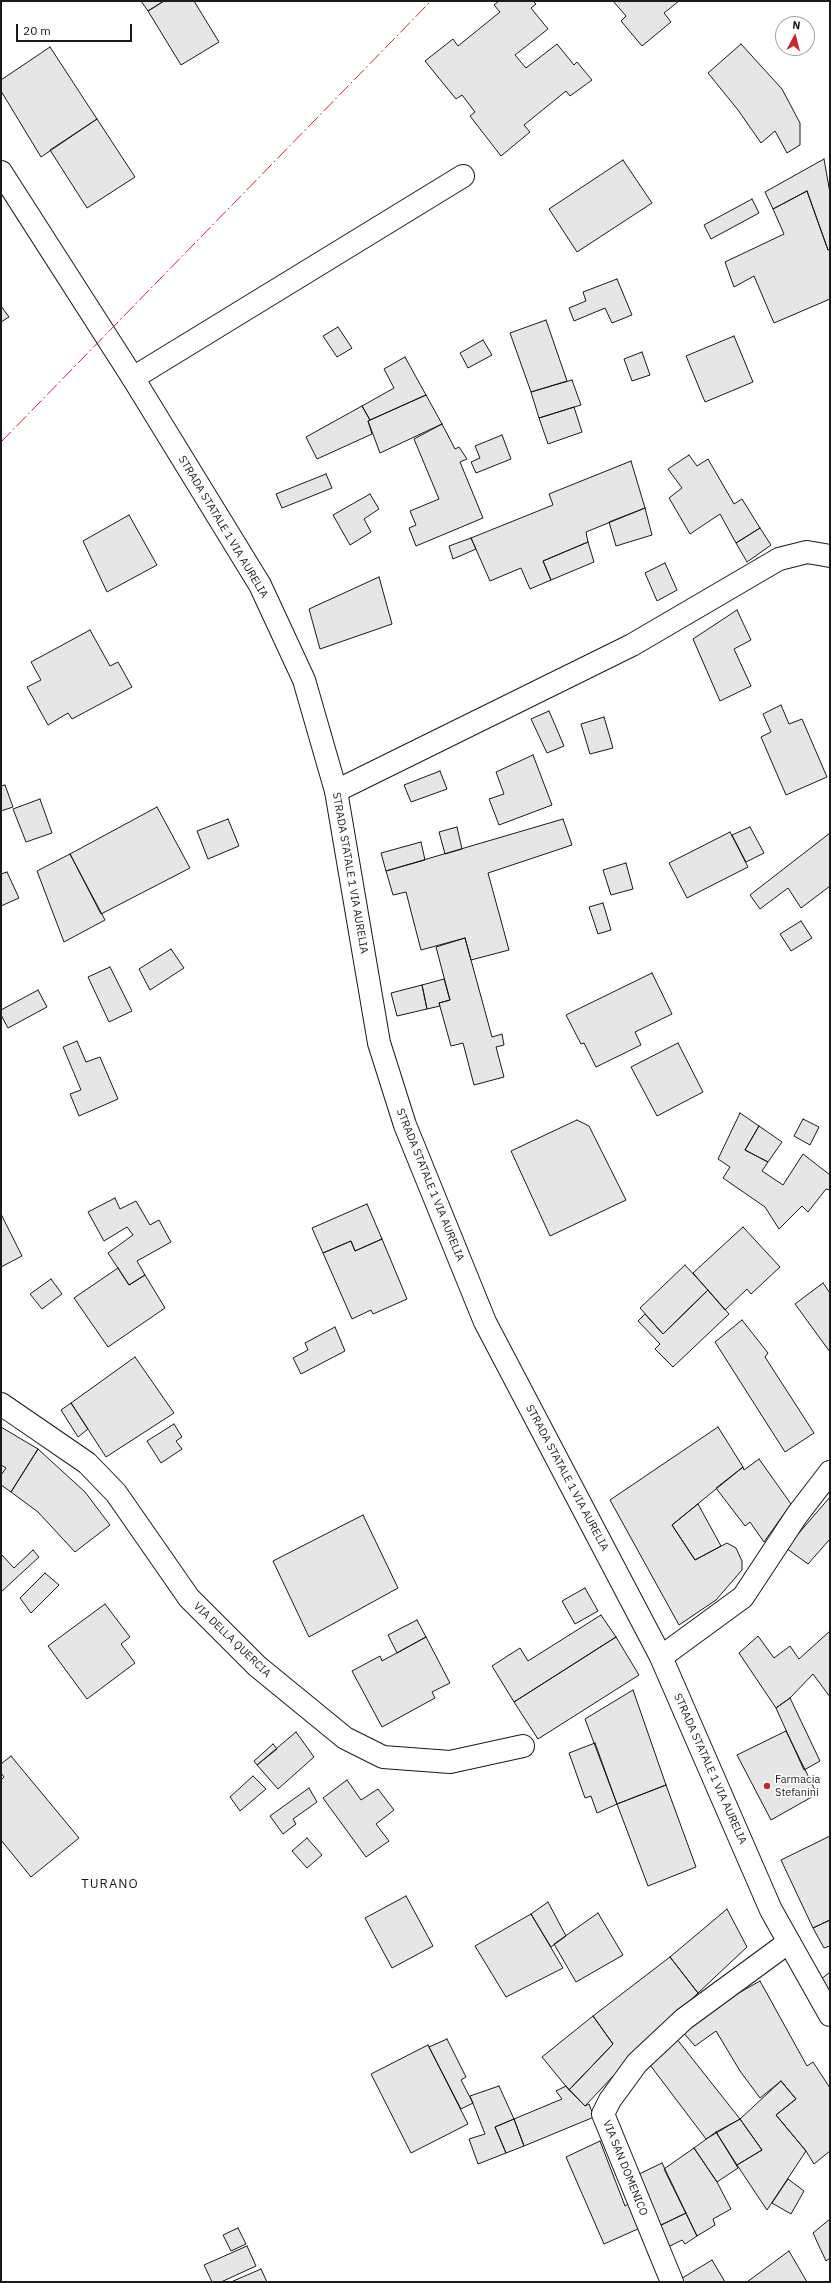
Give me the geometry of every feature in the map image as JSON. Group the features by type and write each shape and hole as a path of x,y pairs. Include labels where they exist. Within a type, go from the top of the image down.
{"street":[{"name":"STRADA STATALE 1 VIA AURELIA","path":"1,172 133,378 260,585 304,680 336,791 379,1043 404,1125 485,1322 661,1657 772,1910 830,2015"},
{"path":"133,378 463,176"},
{"path":"336,791 632,645 779,559 807,552 830,556"},
{"name":"VIA DELLA QUERCIA","path":"1,1404 87,1463 116,1493 189,1598 257,1666 345,1738 383,1757 450,1762 523,1746"},
{"path":"661,1657 743,1597 797,1515 830,1472"},
{"name":"VIA SAN DOMENICO","path":"672,2282 603,2114 610,2100 636,2062 684,2018 790,1942"}],"building":[{"path":"141,1 164,1 148,11"},
{"path":"164,1 194,1 219,42 181,65 148,11"},
{"path":"499,1 533,1 536,4 531,8 548,29 515,55 526,68 557,44 574,65 577,62 592,80 570,96 566,91 524,125 530,132 501,156 470,116 475,112 462,95 456,99 425,61 453,39 458,46 500,12 494,5"},
{"path":"613,1 679,1 664,13 671,22 642,46 621,21 626,16"},
{"path":"741,44 782,89 800,123 800,145 787,153 775,131 761,143 738,110 708,73"},
{"path":"50,47 97,119 41,157 1,91 1,80"},
{"path":"97,119 135,177 87,208 50,150"},
{"path":"824,159 830,193 830,249 828,250 807,191 773,209 765,192"},
{"path":"623,160 652,203 577,252 549,209"},
{"path":"807,191 828,250 830,249 830,299 774,323 754,276 734,287 725,262 784,234 773,209"},
{"path":"752,199 759,213 711,239 704,225"},
{"path":"617,279 632,315 612,323 605,308 574,321 569,308 586,301 583,292"},
{"path":"1,306 9,317 1,322"},
{"path":"546,320 567,381 531,392 510,333"},
{"path":"338,327 352,348 337,357 323,336"},
{"path":"734,336 753,382 705,402 686,356"},
{"path":"483,340 492,355 468,368 460,353"},
{"path":"642,352 650,375 632,381 624,359"},
{"path":"405,357 426,395 370,420 362,406 394,388 384,369"},
{"path":"572,380 581,405 539,418 531,392"},
{"path":"426,395 442,424 380,453 368,421"},
{"path":"362,406 370,420 368,421 372,434 317,459 306,437"},
{"path":"574,407 582,432 548,444 539,418"},
{"path":"442,424 455,449 459,447 467,459 460,462 483,518 416,546 409,528 416,525 410,511 439,499 414,439"},
{"path":"502,435 511,459 476,473 471,462 480,458 475,446"},
{"path":"689,455 697,466 708,459 734,504 742,499 760,528 736,543 720,514 690,534 669,498 682,488 668,469"},
{"path":"631,461 645,508 586,532 588,542 543,561 551,580 530,589 521,568 490,581 471,538 553,505 549,494"},
{"path":"326,474 332,488 282,508 276,494"},
{"path":"370,494 379,509 364,519 371,532 350,545 333,515"},
{"path":"645,508 652,535 616,546 609,522"},
{"path":"129,515 157,565 107,592 83,541"},
{"path":"760,528 771,545 747,562 736,543"},
{"path":"471,538 476,549 453,559 449,546"},
{"path":"588,542 594,562 551,580 543,561"},
{"path":"665,563 677,590 657,601 645,573"},
{"path":"379,577 392,624 320,649 309,609"},
{"path":"737,610 751,640 734,649 751,686 720,701 693,639"},
{"path":"90,630 110,666 118,662 132,687 72,719 68,713 48,725 27,687 41,680 31,662"},
{"path":"781,705 789,724 802,719 827,777 786,795 761,737 771,732 763,714"},
{"path":"549,711 564,746 547,753 531,719"},
{"path":"604,717 613,748 590,754 581,724"},
{"path":"533,755 552,805 499,825 489,799 504,794 496,772"},
{"path":"440,771 447,789 411,802 404,785"},
{"path":"5,785 13,807 1,811 1,786"},
{"path":"40,799 52,833 26,842 13,809"},
{"path":"157,807 190,868 101,914 70,854"},
{"path":"228,819 239,846 208,859 197,831"},
{"path":"563,819 572,845 488,873 509,950 471,960 465,938 421,950 406,892 393,895 386,871"},
{"path":"457,827 462,849 445,854 439,832"},
{"path":"750,827 764,853 746,862 732,835"},
{"path":"730,832 748,867 687,898 669,863"},
{"path":"830,833 830,886 801,908 788,888 760,909 750,895"},
{"path":"421,842 425,860 386,871 381,853"},
{"path":"70,854 105,920 64,942 37,871"},
{"path":"626,863 633,889 611,895 603,870"},
{"path":"7,872 19,898 1,906 1,874"},
{"path":"603,903 611,930 598,934 589,907"},
{"path":"801,921 812,938 791,951 780,934"},
{"path":"465,938 492,1037 502,1034 504,1045 496,1047 504,1077 474,1085 463,1043 451,1046 439,1003 450,1000 436,947"},
{"path":"171,949 184,968 150,990 139,969"},
{"path":"110,967 132,1011 109,1022 88,977"},
{"path":"652,973 672,1014 635,1032 641,1045 596,1067 584,1043 581,1044 566,1015"},
{"path":"444,979 450,1000 439,1003 440,1006 427,1009 422,985"},
{"path":"422,985 427,1009 397,1016 391,993"},
{"path":"38,990 47,1007 8,1028 1,1015 1,1010"},
{"path":"77,1041 86,1062 100,1057 118,1099 79,1116 70,1094 81,1090 63,1047"},
{"path":"678,1043 703,1092 657,1116 631,1067"},
{"path":"740,1113 759,1126 745,1150 768,1162 762,1171 783,1185 803,1154 830,1175 830,1190 826,1189 808,1212 802,1206 779,1229 765,1207 723,1178 730,1167 718,1159"},
{"path":"803,1119 819,1127 810,1145 794,1136"},
{"path":"577,1120 589,1126 626,1200 550,1236 511,1151"},
{"path":"759,1126 782,1142 768,1162 745,1150"},
{"path":"115,1198 120,1209 136,1201 150,1225 159,1220 171,1242 137,1261 145,1275 129,1285 108,1253 133,1235 127,1227 104,1241 88,1212"},
{"path":"367,1204 382,1239 355,1251 351,1241 323,1253 312,1228"},
{"path":"1,1214 22,1256 1,1267"},
{"path":"743,1227 780,1267 751,1294 747,1289 725,1310 693,1273"},
{"path":"382,1239 407,1299 373,1314 371,1310 352,1319 323,1253 351,1241 355,1251"},
{"path":"685,1265 708,1290 663,1334 640,1308"},
{"path":"118,1268 129,1285 145,1275 165,1308 108,1347 74,1298"},
{"path":"51,1279 62,1294 42,1309 30,1294"},
{"path":"823,1283 830,1293 830,1352 795,1304"},
{"path":"708,1290 729,1314 673,1367 655,1349 660,1344 638,1321 645,1314 663,1334"},
{"path":"742,1320 768,1353 765,1357 814,1433 785,1452 715,1342"},
{"path":"335,1327 345,1351 301,1374 293,1358 308,1350 305,1343"},
{"path":"135,1357 174,1413 106,1457 71,1403"},
{"path":"71,1403 88,1429 78,1437 61,1410"},
{"path":"174,1424 182,1437 176,1441 182,1449 161,1463 147,1441"},
{"path":"1,1427 38,1449 11,1492 1,1485 1,1475 6,1468 1,1465"},
{"path":"718,1427 743,1467 672,1525 695,1560 727,1543 736,1548 742,1561 742,1570 716,1600 679,1625 610,1500"},
{"path":"38,1449 85,1492 110,1525 75,1552 38,1512 11,1492"},
{"path":"759,1459 791,1504 764,1542 750,1522 745,1526 716,1488 743,1467 744,1470"},
{"path":"830,1497 830,1539 808,1564 786,1548"},
{"path":"698,1504 721,1546 695,1560 672,1525"},
{"path":"363,1515 398,1588 309,1637 273,1561"},
{"path":"33,1550 39,1557 1,1592 1,1554 14,1568"},
{"path":"45,1573 59,1585 31,1613 20,1598"},
{"path":"585,1588 598,1611 575,1624 562,1601"},
{"path":"105,1604 130,1637 121,1644 135,1663 87,1699 48,1646"},
{"path":"601,1615 616,1637 514,1702 492,1666 520,1648 528,1661"},
{"path":"417,1620 426,1637 397,1653 388,1635"},
{"path":"830,1631 830,1697 813,1674 790,1698 776,1708 739,1653 758,1636 774,1658 790,1646 799,1659"},
{"path":"426,1637 450,1683 432,1692 435,1698 382,1727 352,1671 380,1656 382,1661"},
{"path":"616,1637 639,1675 538,1739 514,1702"},
{"path":"633,1690 666,1785 617,1804 585,1719"},
{"path":"790,1698 820,1761 804,1770 776,1708"},
{"path":"786,1731 817,1794 771,1820 737,1755"},
{"path":"296,1732 314,1757 278,1789 257,1765"},
{"path":"595,1743 617,1804 597,1813 591,1796 585,1798 569,1753"},
{"path":"273,1744 277,1749 257,1765 254,1761"},
{"path":"11,1756 79,1838 31,1877 1,1840 1,1780 4,1777 1,1773 1,1764"},
{"path":"253,1776 266,1789 240,1811 230,1797"},
{"path":"347,1780 361,1800 378,1789 394,1810 376,1824 389,1841 366,1857 323,1798"},
{"path":"666,1785 696,1867 648,1886 617,1804"},
{"path":"309,1788 317,1802 293,1819 296,1824 283,1834 270,1816"},
{"path":"830,1836 830,1920 813,1928 781,1860"},
{"path":"307,1838 322,1855 307,1868 292,1851"},
{"path":"406,1896 433,1946 392,1968 365,1918"},
{"path":"548,1902 566,1936 551,1947 531,1914"},
{"path":"727,1909 747,1947 698,1993 670,1957"},
{"path":"598,1913 623,1955 576,1982 554,1944"},
{"path":"531,1914 563,1968 506,1997 475,1946"},
{"path":"830,1920 830,1946 824,1948 813,1928"},
{"path":"670,1957 698,1993 630,2058 585,2106 569,2090 613,2044 593,2016"},
{"path":"830,1972 830,1993 820,1980"},
{"path":"760,1981 807,2066 813,2062 830,2088 830,2151 814,2164 806,2151 776,2115 796,2099 781,2081 760,2098 740,2071 716,2031 695,2046 681,2030 705,2012"},
{"path":"593,2016 613,2044 569,2090 542,2057"},
{"path":"676,2038 740,2119 706,2139 647,2061"},
{"path":"447,2039 466,2077 461,2080 473,2103 461,2109 429,2047"},
{"path":"428,2045 468,2124 411,2153 371,2074"},
{"path":"781,2081 796,2099 776,2115 806,2151 767,2210 737,2165 762,2150 740,2119"},
{"path":"499,2086 514,2119 495,2127 506,2153 478,2164 469,2139 485,2134 470,2096"},
{"path":"566,2086 585,2106 589,2104 594,2117 524,2146 514,2119 562,2099 556,2091"},
{"path":"514,2119 524,2146 506,2153 495,2127"},
{"path":"740,2119 762,2150 737,2165 716,2132"},
{"path":"716,2132 738,2168 717,2182 694,2148"},
{"path":"600,2141 625,2206 630,2203 640,2228 604,2244 566,2157"},
{"path":"694,2148 717,2182 731,2209 713,2219 715,2225 697,2236 664,2169"},
{"path":"662,2163 686,2213 657,2227 635,2176"},
{"path":"788,2179 804,2191 791,2214 772,2203"},
{"path":"686,2213 697,2236 685,2244 682,2240 666,2248 657,2227"},
{"path":"830,2219 830,2258 826,2261 813,2233"},
{"path":"238,2228 246,2244 231,2251 223,2235"},
{"path":"247,2246 256,2266 221,2282 212,2282 204,2265"},
{"path":"789,2251 807,2282 747,2282"},
{"path":"712,2260 725,2282 680,2282 679,2280"},
{"path":"261,2269 267,2282 231,2282"}],"power":[{"path":"1,442 431,1"}],"place":[{"name":"Farmacia Stefanini","path":"767,1786"}],"district":[{"name":"TURANO","path":"110,1884"}]}
